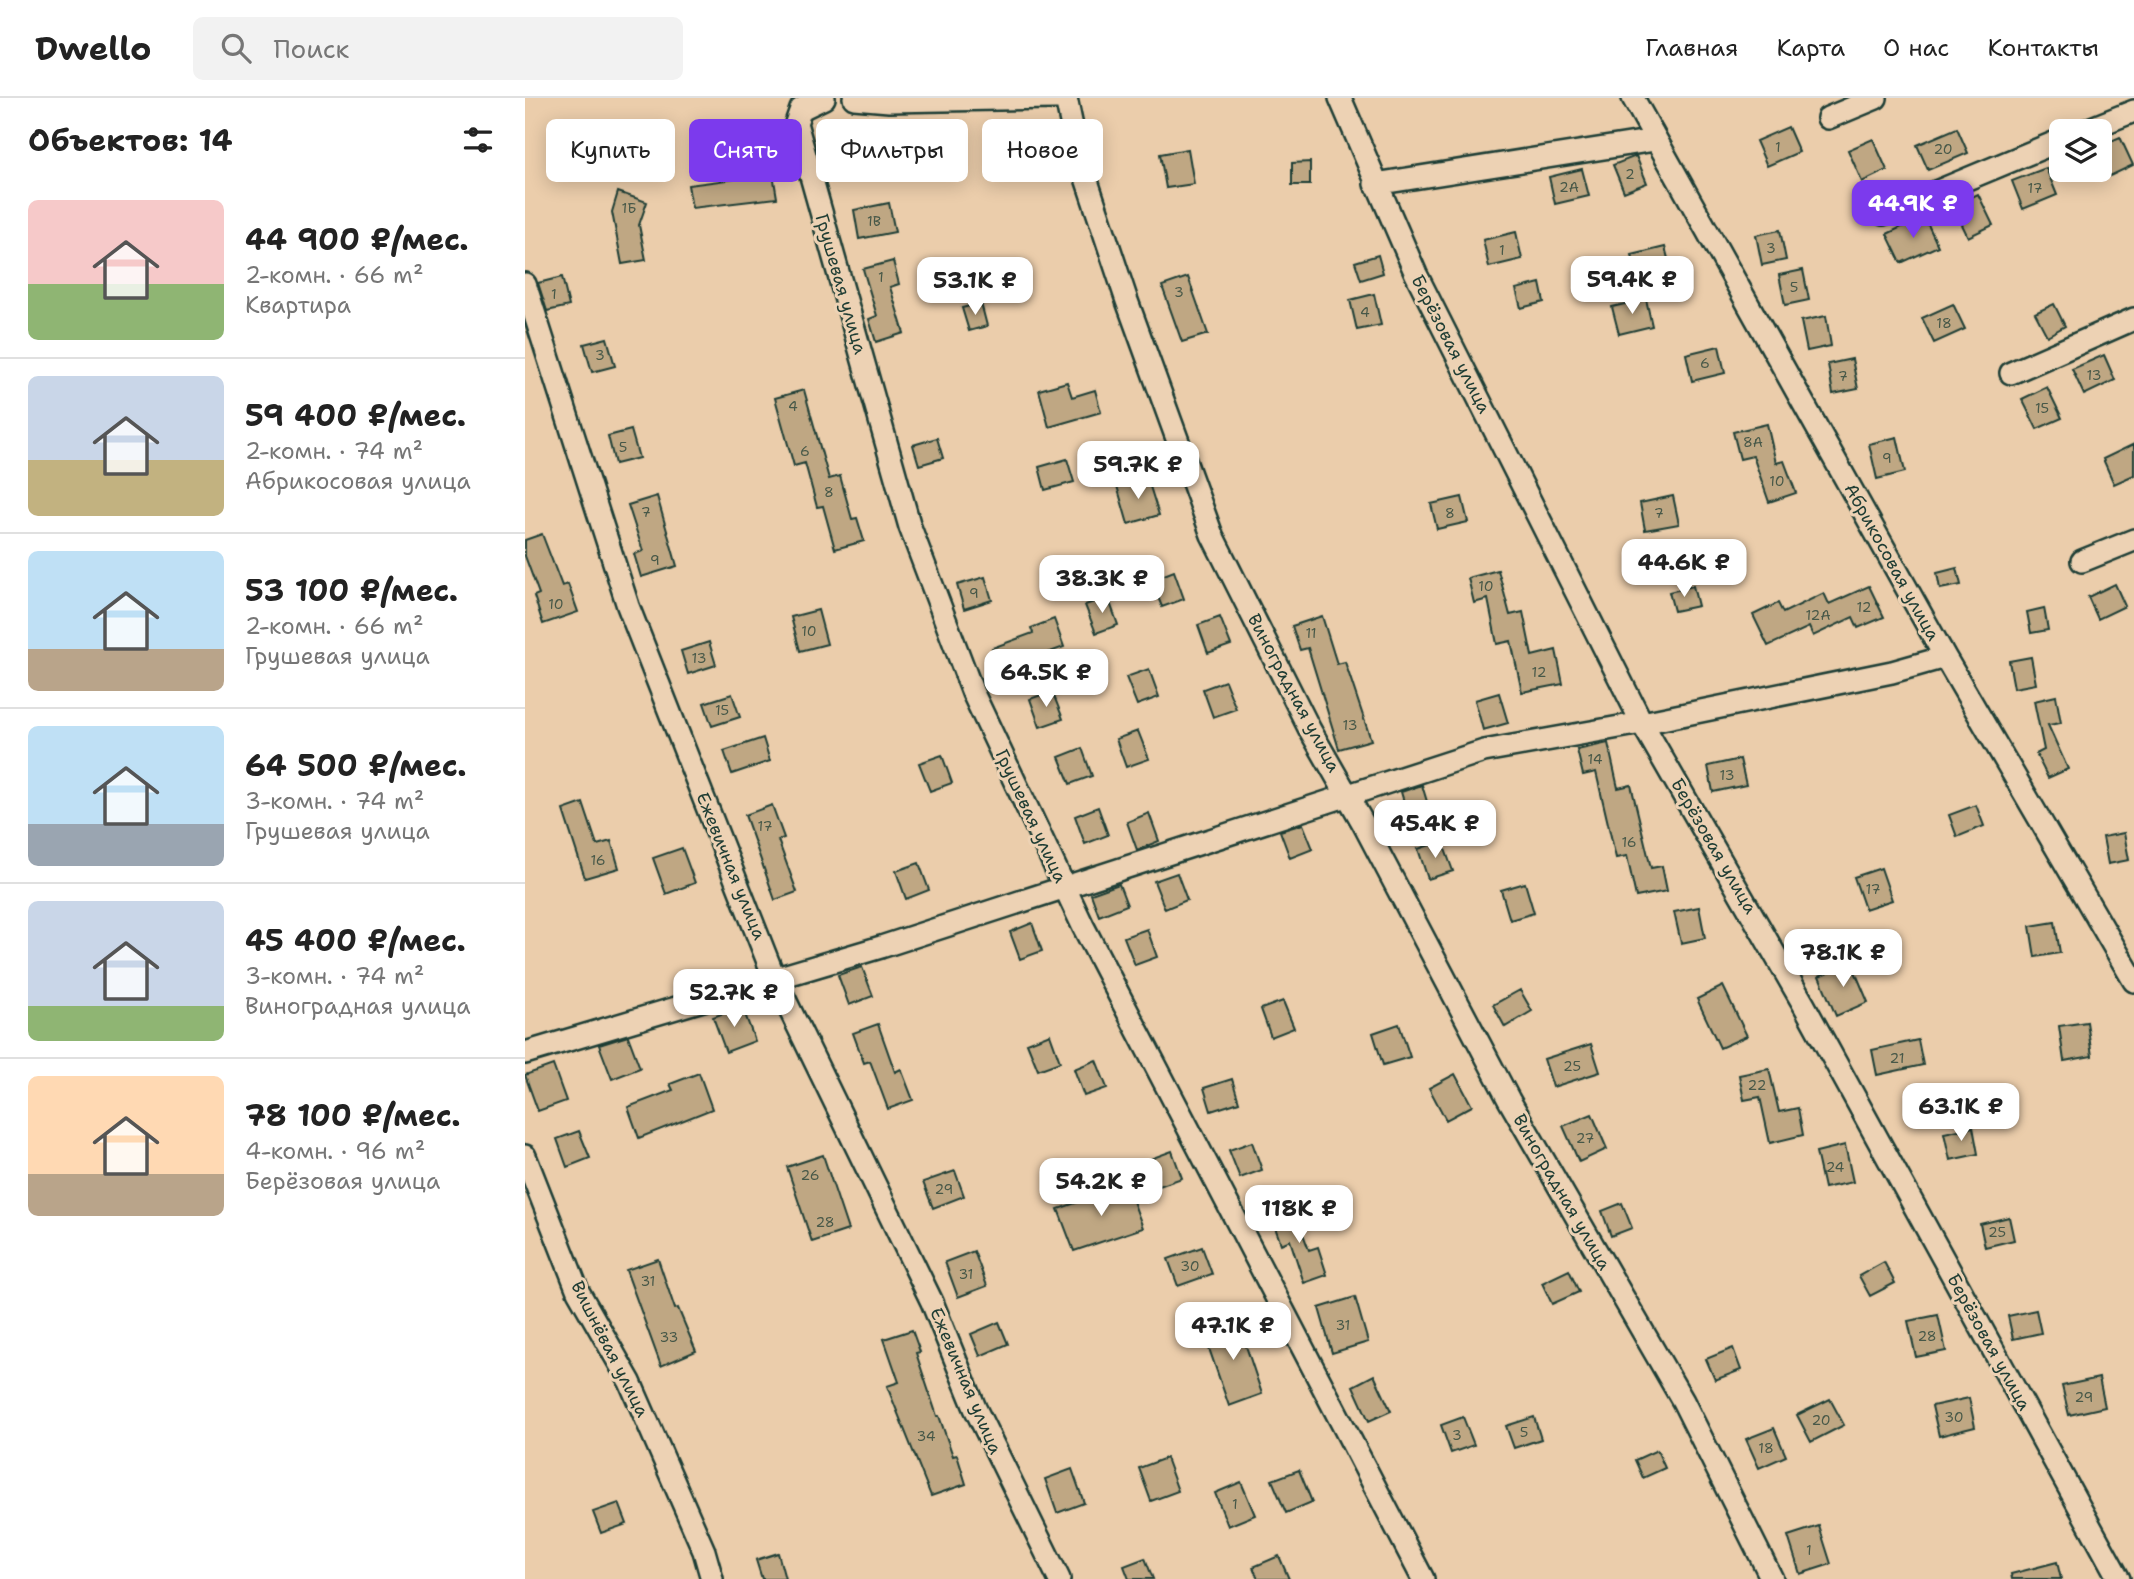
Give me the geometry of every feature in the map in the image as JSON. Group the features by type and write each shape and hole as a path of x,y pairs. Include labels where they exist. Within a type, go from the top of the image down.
{"street":[{"name":"Грушевая улица","path":"824,98 801,109 796,123 910,527 973,693 1065,889 1423,1579"},
{"path":"854,98 889,101 1056,98"},
{"name":"Виноградная улица","path":"1066,98 1077,152 1127,301 1213,535 1310,730 1348,796 1509,1100 1683,1401 1772,1579"},
{"name":"Берёзовая улица","path":"1340,98 1416,274 1642,723 1804,1005 2119,1579"},
{"name":"Абрикосовая улица","path":"1633,98 1945,657 2134,981"},
{"path":"1828,118 1876,98"},
{"path":"2112,120 2134,111"},
{"path":"1375,184 1655,140"},
{"path":"1883,214 2049,145"},
{"name":"Ежевичная улица","path":"525,284 628,606 775,977 932,1302 975,1408 1059,1579"},
{"path":"2011,373 2134,319"},
{"path":"2082,561 2134,540"},
{"path":"525,1053 694,1005 775,977 881,947 1484,751 1642,723 1892,672 1945,657"},
{"name":"Вишнёвая улица","path":"525,1156 578,1291 631,1382 704,1552 712,1579"}],"building":[{"path":"1788,127 1799,152 1767,166 1756,141"},
{"path":"1957,128 1968,153 1928,170 1917,145"},
{"path":"2120,137 2133,165 2112,175 2112,141"},
{"path":"1873,139 1887,170 1862,182 1848,150"},
{"path":"1188,149 1194,184 1166,188 1160,154"},
{"path":"1636,156 1647,183 1624,192 1613,165"},
{"path":"1310,162 1310,185 1292,185 1292,163"},
{"path":"2046,168 2049,182 2052,182 2057,195 2023,209 2012,181"},
{"path":"1582,169 1589,196 1555,204 1549,177"},
{"path":"711,182 774,182 777,198 692,208 688,185"},
{"path":"618,192 647,202 639,225 646,260 622,264 612,212"},
{"path":"1978,194 1993,225 1968,237 1953,206"},
{"path":"889,203 895,232 859,239 854,210"},
{"path":"1924,216 1938,246 1901,263 1887,234"},
{"path":"1780,230 1786,260 1762,265 1756,235"},
{"path":"1516,232 1522,259 1489,267 1483,240"},
{"path":"1665,247 1672,274 1638,282 1632,255"},
{"path":"1378,255 1383,273 1361,280 1355,262"},
{"path":"893,261 899,284 890,287 904,333 876,342 869,319 877,316 863,269"},
{"path":"1803,270 1809,300 1785,305 1779,275"},
{"path":"562,277 569,306 547,311 538,283"},
{"path":"1188,277 1208,334 1182,342 1162,286"},
{"path":"1540,283 1544,302 1521,308 1516,289"},
{"path":"1374,294 1381,325 1357,330 1350,300"},
{"path":"1646,299 1652,326 1619,334 1612,307"},
{"path":"981,303 987,326 969,331 962,308"},
{"path":"1953,304 1965,329 1934,343 1922,318"},
{"path":"2054,304 2065,326 2047,336 2035,313"},
{"path":"1826,316 1831,346 1807,351 1801,321"},
{"path":"607,338 615,366 592,372 584,344"},
{"path":"1719,346 1725,373 1692,381 1686,354"},
{"path":"2104,355 2115,380 2084,395 2072,369"},
{"path":"1852,359 1858,389 1833,394 1828,364"},
{"path":"1067,382 1072,397 1095,390 1101,412 1049,427 1039,390"},
{"path":"2047,387 2062,418 2037,429 2022,399"},
{"path":"804,390 829,479 840,476 852,519 857,518 864,541 835,549 823,506 817,507 805,463 794,466 775,398"},
{"path":"1767,424 1776,463 1784,461 1796,493 1769,502 1753,456 1740,459 1733,432"},
{"path":"631,430 639,458 615,464 608,436"},
{"path":"1897,437 1905,472 1877,479 1869,444"},
{"path":"937,438 943,458 919,465 913,445"},
{"path":"2134,444 2134,475 2114,484 2103,459"},
{"path":"1067,459 1074,482 1045,490 1039,467"},
{"path":"1147,477 1159,515 1128,524 1117,486"},
{"path":"657,496 677,566 641,577 634,554 643,551 628,505"},
{"path":"1673,496 1679,524 1645,530 1640,503"},
{"path":"1462,497 1468,522 1437,529 1431,504"},
{"path":"542,534 562,586 568,584 578,612 543,624 534,596 539,594 525,556 525,540"},
{"path":"1957,568 1961,585 1940,589 1937,573"},
{"path":"1498,570 1510,615 1523,612 1532,656 1556,650 1563,684 1522,692 1511,641 1497,644 1488,599 1474,603 1468,578"},
{"path":"1174,571 1184,599 1162,607 1151,580"},
{"path":"985,577 992,600 964,609 957,585"},
{"path":"2115,584 2125,606 2098,619 2088,597"},
{"path":"1693,586 1698,606 1674,611 1669,592"},
{"path":"1869,586 1884,617 1858,628 1853,617 1813,636 1809,627 1768,646 1753,615 1778,603 1783,613 1824,593 1829,604"},
{"path":"1108,597 1118,625 1096,633 1085,605"},
{"path":"2044,608 2048,630 2031,633 2027,612"},
{"path":"818,610 827,644 800,651 791,617"},
{"path":"1322,616 1337,664 1345,662 1371,740 1339,749 1308,648 1300,650 1292,626"},
{"path":"1220,617 1231,645 1208,653 1198,625"},
{"path":"1054,619 1064,647 1023,662 1025,668 1002,676 992,648 1033,633 1031,628"},
{"path":"709,642 716,665 688,674 681,651"},
{"path":"2031,657 2036,684 2014,688 2009,661"},
{"path":"1149,669 1159,697 1137,705 1126,677"},
{"path":"1225,681 1236,709 1213,717 1203,689"},
{"path":"1052,691 1063,719 1040,727 1030,699"},
{"path":"1499,693 1508,723 1483,730 1475,700"},
{"path":"732,694 740,717 712,726 704,703"},
{"path":"2056,696 2061,723 2048,725 2068,769 2048,778 2036,754 2044,750 2034,701"},
{"path":"1138,731 1149,759 1126,767 1116,739"},
{"path":"763,738 770,761 732,774 724,751"},
{"path":"1608,743 1618,788 1631,785 1651,868 1662,866 1667,891 1636,897 1627,856 1616,858 1596,772 1583,775 1577,750"},
{"path":"1082,748 1092,776 1070,784 1059,757"},
{"path":"942,755 952,783 930,791 919,763"},
{"path":"1740,759 1746,785 1713,792 1708,766"},
{"path":"1422,785 1428,805 1407,812 1401,792"},
{"path":"583,803 597,845 611,841 619,868 585,878 563,810"},
{"path":"772,805 784,838 778,840 797,892 775,900 745,815"},
{"path":"1976,805 1984,826 1957,837 1949,815"},
{"path":"1098,807 1108,835 1085,844 1075,816"},
{"path":"1149,813 1159,841 1137,850 1127,822"},
{"path":"1303,824 1313,849 1290,858 1280,831"},
{"path":"2124,833 2129,860 2108,864 2103,837"},
{"path":"1442,841 1453,871 1428,879 1418,849"},
{"path":"682,848 695,883 666,894 653,858"},
{"path":"919,863 929,890 906,899 896,871"},
{"path":"1881,868 1892,900 1865,909 1854,877"},
{"path":"1177,873 1187,900 1165,909 1154,881"},
{"path":"1525,883 1534,913 1510,920 1501,890"},
{"path":"1119,884 1127,905 1099,916 1091,894"},
{"path":"1699,907 1705,938 1681,943 1674,912"},
{"path":"2055,922 2060,953 2035,957 2030,926"},
{"path":"1032,923 1042,951 1020,959 1010,932"},
{"path":"1147,929 1157,957 1135,965 1124,937"},
{"path":"1851,962 1868,1002 1836,1016 1819,976"},
{"path":"862,967 873,996 849,1005 838,975"},
{"path":"1723,986 1747,1036 1720,1048 1697,999"},
{"path":"1520,990 1532,1011 1505,1027 1493,1005"},
{"path":"1283,1001 1294,1028 1271,1037 1261,1009"},
{"path":"742,1006 755,1041 726,1052 713,1017"},
{"path":"2087,1022 2092,1056 2064,1061 2059,1026"},
{"path":"878,1024 895,1072 901,1069 913,1100 888,1109 870,1061 864,1063 853,1033"},
{"path":"1399,1024 1410,1057 1383,1065 1373,1033"},
{"path":"1050,1034 1060,1062 1038,1070 1027,1043"},
{"path":"628,1036 640,1068 612,1079 599,1045"},
{"path":"1918,1040 1923,1065 1877,1075 1872,1050"},
{"path":"1591,1044 1600,1072 1553,1087 1544,1059"},
{"path":"1096,1060 1107,1088 1084,1096 1074,1069"},
{"path":"553,1065 566,1101 538,1111 525,1075"},
{"path":"1769,1069 1779,1112 1798,1108 1803,1135 1770,1143 1760,1097 1744,1100 1739,1075"},
{"path":"699,1073 712,1109 639,1138 628,1107 673,1090 670,1084"},
{"path":"1455,1074 1472,1106 1446,1120 1429,1088"},
{"path":"1232,1079 1239,1102 1211,1111 1204,1088"},
{"path":"1592,1114 1607,1149 1579,1162 1563,1126"},
{"path":"1973,1127 1978,1154 1950,1160 1944,1133"},
{"path":"579,1131 590,1158 567,1167 557,1139"},
{"path":"1252,1142 1262,1170 1240,1178 1229,1150"},
{"path":"1845,1145 1853,1182 1824,1188 1816,1152"},
{"path":"1172,1151 1182,1178 1148,1190 1139,1163"},
{"path":"823,1155 848,1230 812,1242 787,1167"},
{"path":"955,1171 964,1196 933,1208 923,1182"},
{"path":"1127,1185 1143,1228 1074,1251 1058,1209"},
{"path":"1622,1203 1632,1228 1611,1236 1602,1211"},
{"path":"1293,1207 1309,1250 1318,1247 1327,1275 1304,1283 1290,1240 1281,1244 1271,1216"},
{"path":"2009,1217 2014,1240 1985,1247 1980,1224"},
{"path":"1202,1247 1212,1274 1178,1286 1168,1259"},
{"path":"974,1251 987,1286 958,1297 945,1262"},
{"path":"658,1259 675,1309 678,1308 696,1351 661,1366 626,1270"},
{"path":"1884,1262 1895,1283 1870,1296 1859,1276"},
{"path":"1569,1270 1579,1292 1552,1304 1542,1283"},
{"path":"1355,1297 1368,1342 1332,1353 1319,1308"},
{"path":"2036,1310 2041,1333 2013,1339 2008,1316"},
{"path":"1938,1315 1946,1351 1916,1357 1908,1321"},
{"path":"1237,1319 1262,1394 1229,1406 1203,1331"},
{"path":"999,1322 1008,1344 980,1356 971,1334"},
{"path":"912,1330 920,1352 916,1353 937,1416 953,1456 957,1455 966,1484 931,1496 887,1386 899,1382 884,1339"},
{"path":"1733,1348 1741,1370 1715,1380 1706,1359"},
{"path":"1374,1375 1391,1411 1369,1421 1353,1386"},
{"path":"2099,1378 2105,1407 2069,1415 2062,1386"},
{"path":"1969,1398 1975,1427 1939,1436 1932,1406"},
{"path":"1830,1399 1844,1425 1811,1442 1797,1415"},
{"path":"1463,1417 1474,1445 1451,1453 1441,1425"},
{"path":"1534,1417 1541,1439 1514,1448 1506,1426"},
{"path":"1774,1428 1786,1456 1759,1468 1746,1439"},
{"path":"1657,1450 1665,1468 1643,1478 1635,1460"},
{"path":"1166,1458 1178,1491 1151,1501 1139,1468"},
{"path":"1072,1469 1084,1503 1057,1513 1045,1479"},
{"path":"1299,1470 1312,1502 1286,1513 1272,1480"},
{"path":"1241,1482 1255,1515 1228,1526 1215,1493"},
{"path":"619,1503 627,1524 601,1533 593,1512"},
{"path":"1819,1526 1831,1564 1800,1574 1788,1536"},
{"path":"778,1553 785,1579 762,1579 756,1560"},
{"path":"1279,1556 1289,1579 1258,1579 1253,1567"},
{"path":"1145,1558 1153,1579 1129,1579 1124,1566"},
{"path":"2057,1562 2061,1579 2012,1579 2011,1574"}]}
